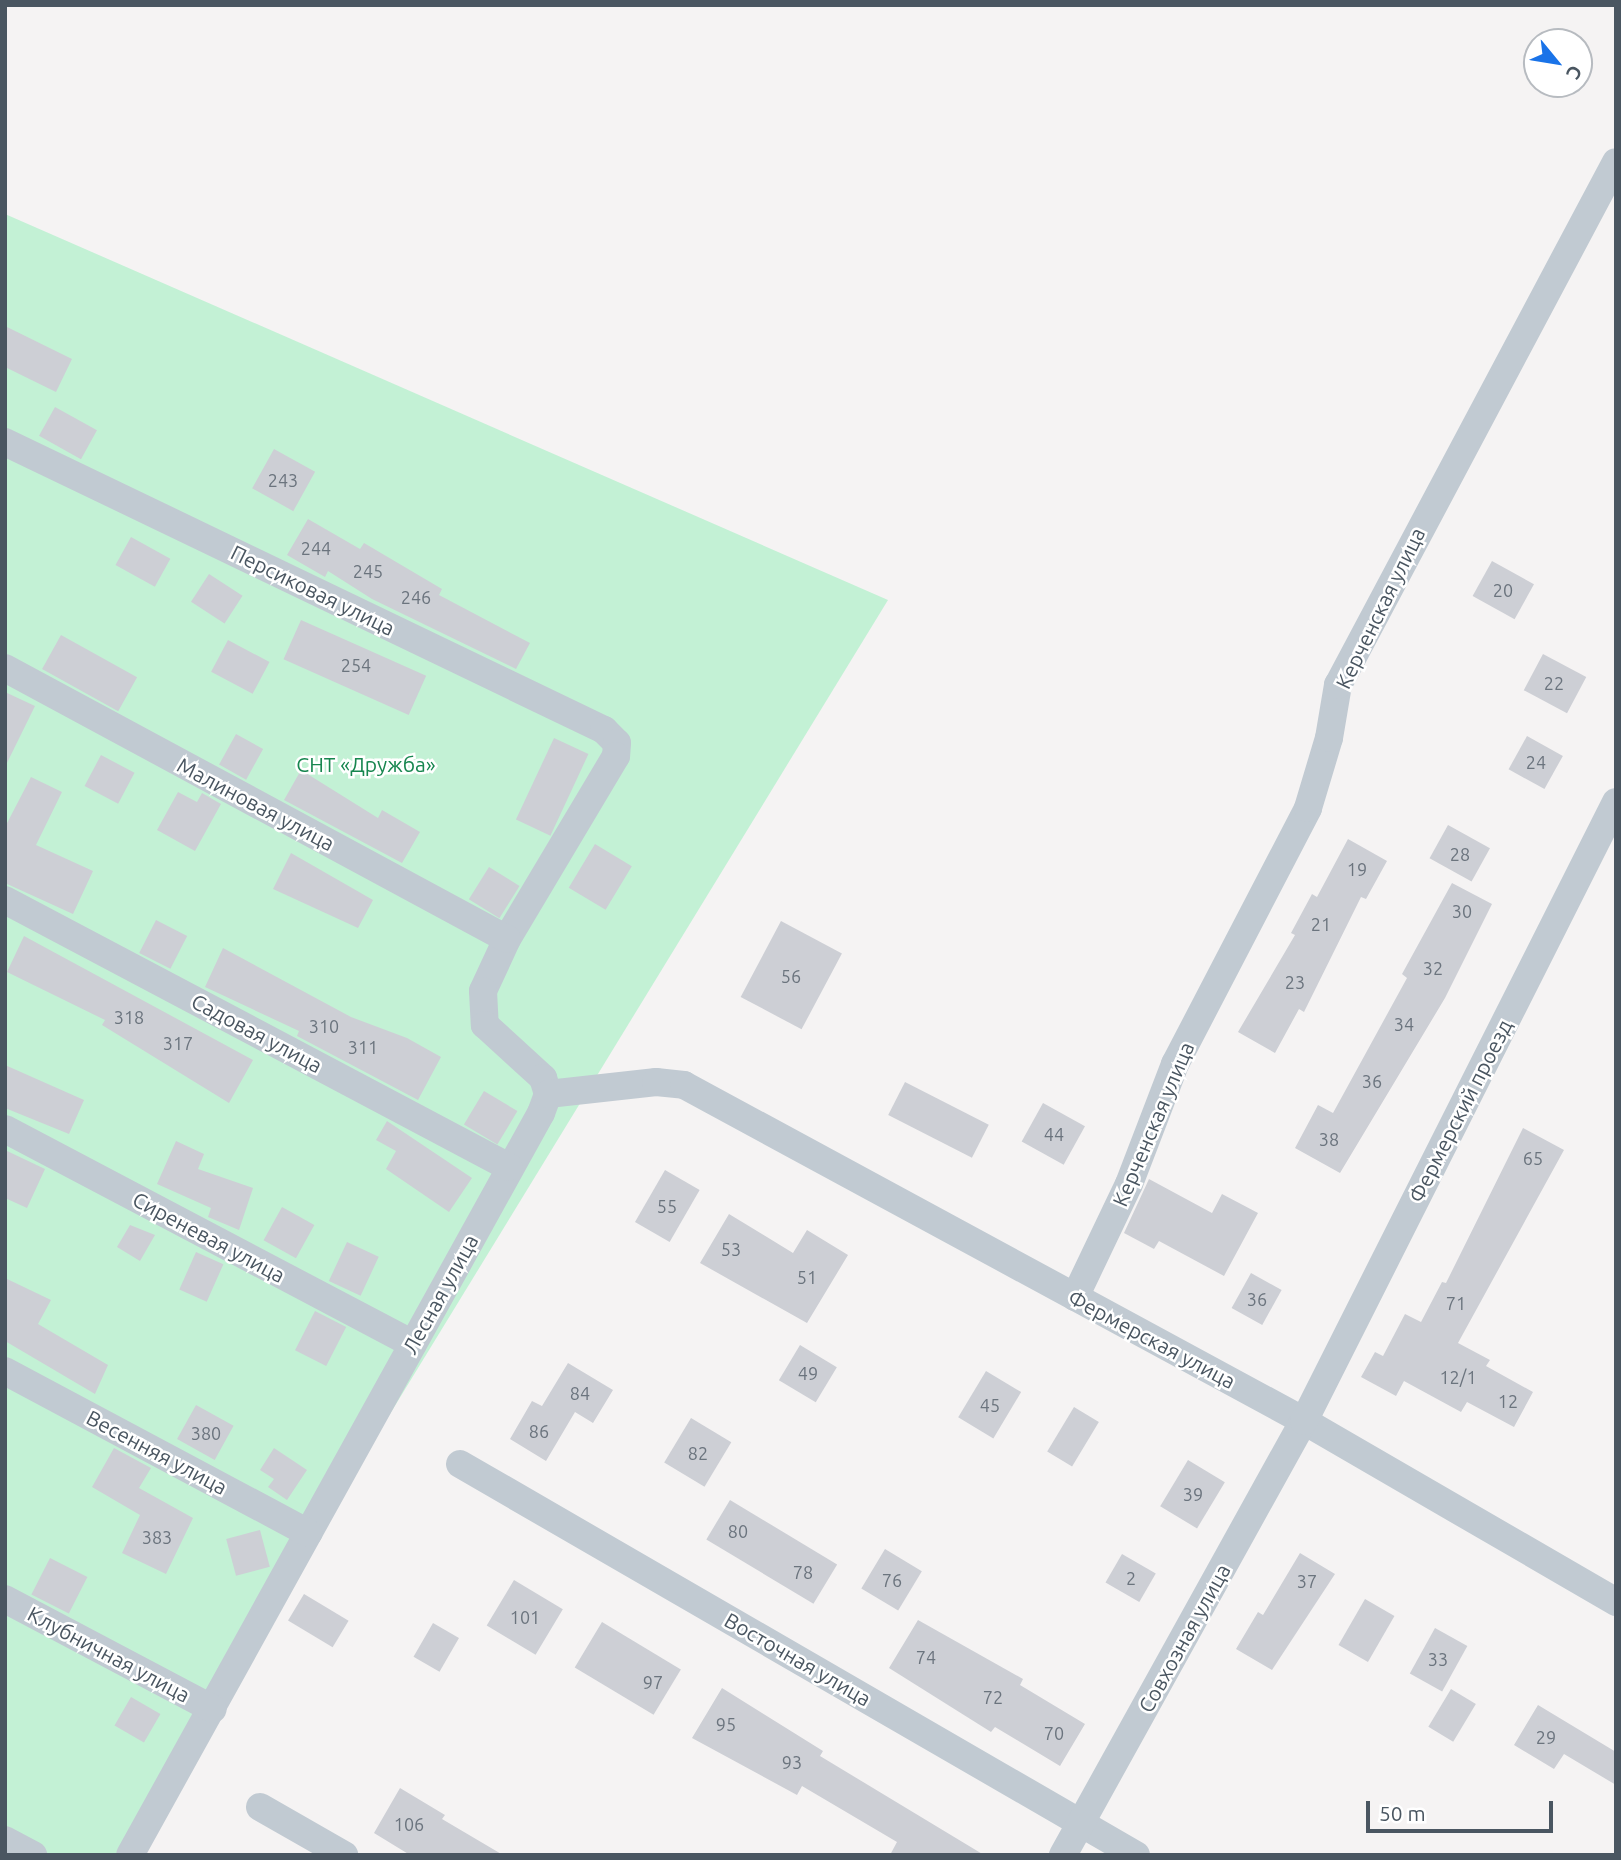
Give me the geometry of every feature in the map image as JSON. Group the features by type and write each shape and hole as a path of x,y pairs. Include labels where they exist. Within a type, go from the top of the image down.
{"street":[{"name":"Керченская улица","path":"1075,1297 1129,1184 1175,1063 1308,808 1329,738 1338,685 1616,162"},
{"name":"Персиковая улица","path":"5,442 604,730 617,743 616,756 507,939"},
{"name":"Малиновая улица","path":"5,668 507,939"},
{"name":"Фермерский проезд","path":"1304,1421 1616,802"},
{"name":"Садовая улица","path":"5,900 509,1167"},
{"path":"507,939 483,991 485,1025 543,1078 548,1094"},
{"name":"Фермерская улица","path":"548,1094 656,1082 684,1085 1304,1421 1615,1600"},
{"name":"Лесная улица","path":"130,1855 213,1709 548,1094"},
{"name":"Сиреневая улица","path":"5,1129 412,1344"},
{"name":"Весенняя улица","path":"5,1371 309,1533"},
{"name":"Совхозная улица","path":"1063,1855 1304,1421"},
{"name":"Восточная улица","path":"460,1464 1136,1855"},
{"name":"Клубничная улица","path":"5,1600 213,1709"},
{"path":"260,1807 344,1855"},
{"path":"5,1840 33,1855"}],"green space":[{"name":"СНТ «Дружба»","path":"5,214 888,600 120,1855 5,1855"}],"building":[{"path":"5,326 72,359 56,392 5,367"},
{"path":"55,407 97,430 81,459 39,436"},
{"path":"274,449 315,472 293,511 252,488"},
{"path":"308,519 360,549 364,543 442,589 439,595 530,643 516,669 372,599 328,571 325,577 287,555"},
{"path":"131,537 170,559 155,587 115,565"},
{"path":"1492,561 1534,584 1515,619 1473,596"},
{"path":"209,574 243,596 225,623 191,602"},
{"path":"301,620 426,676 409,715 284,659"},
{"path":"61,635 137,677 118,711 42,669"},
{"path":"228,640 269,662 253,694 211,672"},
{"path":"1543,654 1586,677 1567,713 1524,690"},
{"path":"5,692 35,706 5,767"},
{"path":"236,734 263,749 246,780 219,765"},
{"path":"1527,736 1563,756 1544,789 1509,769"},
{"path":"554,738 588,754 550,836 516,820"},
{"path":"101,755 135,773 118,804 85,786"},
{"path":"301,770 378,818 382,810 420,832 402,863 284,800"},
{"path":"31,777 62,792 36,845 93,871 73,914 5,883 5,827"},
{"path":"178,792 197,802 202,793 221,804 195,851 157,830"},
{"path":"1448,825 1490,848 1472,882 1430,858"},
{"path":"1348,839 1387,861 1366,899 1361,897 1304,1012 1299,1009 1275,1053 1238,1032 1295,935 1291,933 1312,894 1317,897"},
{"path":"595,844 632,866 606,910 569,888"},
{"path":"291,853 373,900 358,928 273,889"},
{"path":"489,867 520,886 499,918 469,899"},
{"path":"1452,883 1492,904 1445,998 1340,1173 1295,1148 1318,1105 1333,1113 1407,978 1402,974"},
{"path":"156,920 187,936 170,969 139,953"},
{"path":"781,921 842,953 802,1029 741,997"},
{"path":"24,936 253,1060 229,1103 102,1025 105,1020 7,972"},
{"path":"223,948 351,1017 407,1038 441,1057 418,1100 297,1036 299,1031 205,987"},
{"path":"5,1065 84,1100 69,1134 5,1108"},
{"path":"905,1082 989,1125 972,1158 888,1115"},
{"path":"484,1091 517,1111 497,1145 464,1124"},
{"path":"1043,1103 1085,1126 1064,1165 1022,1141"},
{"path":"387,1121 472,1178 449,1212 386,1169 396,1151 376,1140"},
{"path":"1523,1128 1564,1150 1458,1343 1490,1360 1486,1366 1533,1392 1514,1427 1467,1402 1461,1412 1404,1381 1396,1396 1361,1377 1375,1352 1383,1356 1405,1314 1421,1322 1442,1282 1446,1283"},
{"path":"176,1141 204,1154 198,1169 253,1188 239,1230 208,1217 211,1208 157,1184"},
{"path":"5,1150 45,1169 27,1208 5,1198"},
{"path":"665,1170 700,1190 670,1242 635,1222"},
{"path":"1149,1179 1212,1213 1222,1194 1258,1213 1224,1276 1159,1241 1154,1249 1124,1233"},
{"path":"282,1207 314,1225 296,1258 264,1240"},
{"path":"729,1214 793,1253 807,1230 848,1255 807,1323 700,1263"},
{"path":"130,1225 155,1235 140,1261 117,1247"},
{"path":"347,1242 379,1257 361,1296 329,1281"},
{"path":"196,1252 223,1264 207,1302 179,1289"},
{"path":"1251,1273 1282,1290 1262,1325 1232,1308"},
{"path":"5,1278 51,1300 38,1324 108,1365 95,1394 5,1341"},
{"path":"315,1311 346,1327 326,1366 295,1350"},
{"path":"800,1345 837,1367 816,1402 779,1380"},
{"path":"568,1363 613,1390 593,1423 575,1412 546,1461 510,1439 532,1401 542,1406"},
{"path":"986,1371 1021,1392 993,1438 958,1417"},
{"path":"196,1405 234,1426 215,1460 177,1439"},
{"path":"1074,1407 1099,1422 1072,1467 1047,1452"},
{"path":"691,1418 731,1442 705,1487 664,1463"},
{"path":"114,1448 151,1468 139,1488 193,1518 166,1574 122,1553 140,1515 92,1487"},
{"path":"274,1448 307,1470 287,1500 268,1487 274,1479 260,1470"},
{"path":"1188,1460 1225,1482 1197,1528 1160,1506"},
{"path":"730,1500 837,1564 813,1604 706,1539"},
{"path":"260,1530 270,1567 236,1576 226,1539"},
{"path":"885,1549 922,1571 898,1611 861,1588"},
{"path":"1300,1553 1335,1574 1272,1670 1236,1649 1258,1612 1263,1615"},
{"path":"1122,1554 1156,1574 1139,1602 1106,1583"},
{"path":"50,1558 87,1577 69,1614 31,1595"},
{"path":"514,1580 563,1609 536,1655 487,1625"},
{"path":"304,1594 349,1621 333,1647 288,1621"},
{"path":"1365,1599 1394,1616 1368,1662 1338,1645"},
{"path":"918,1620 1023,1679 1020,1685 1085,1724 1060,1766 995,1727 991,1732 889,1668"},
{"path":"602,1622 681,1669 654,1715 575,1667"},
{"path":"433,1623 459,1638 439,1672 414,1657"},
{"path":"1435,1628 1467,1646 1442,1691 1410,1673"},
{"path":"722,1688 823,1751 820,1756 984,1855 890,1855 897,1842 802,1786 797,1795 692,1738"},
{"path":"1451,1689 1476,1704 1453,1742 1428,1727"},
{"path":"131,1697 160,1714 144,1743 114,1726"},
{"path":"1538,1705 1616,1752 1616,1785 1564,1754 1554,1769 1514,1745"},
{"path":"400,1788 445,1815 442,1819 503,1855 410,1855 374,1833"}]}
